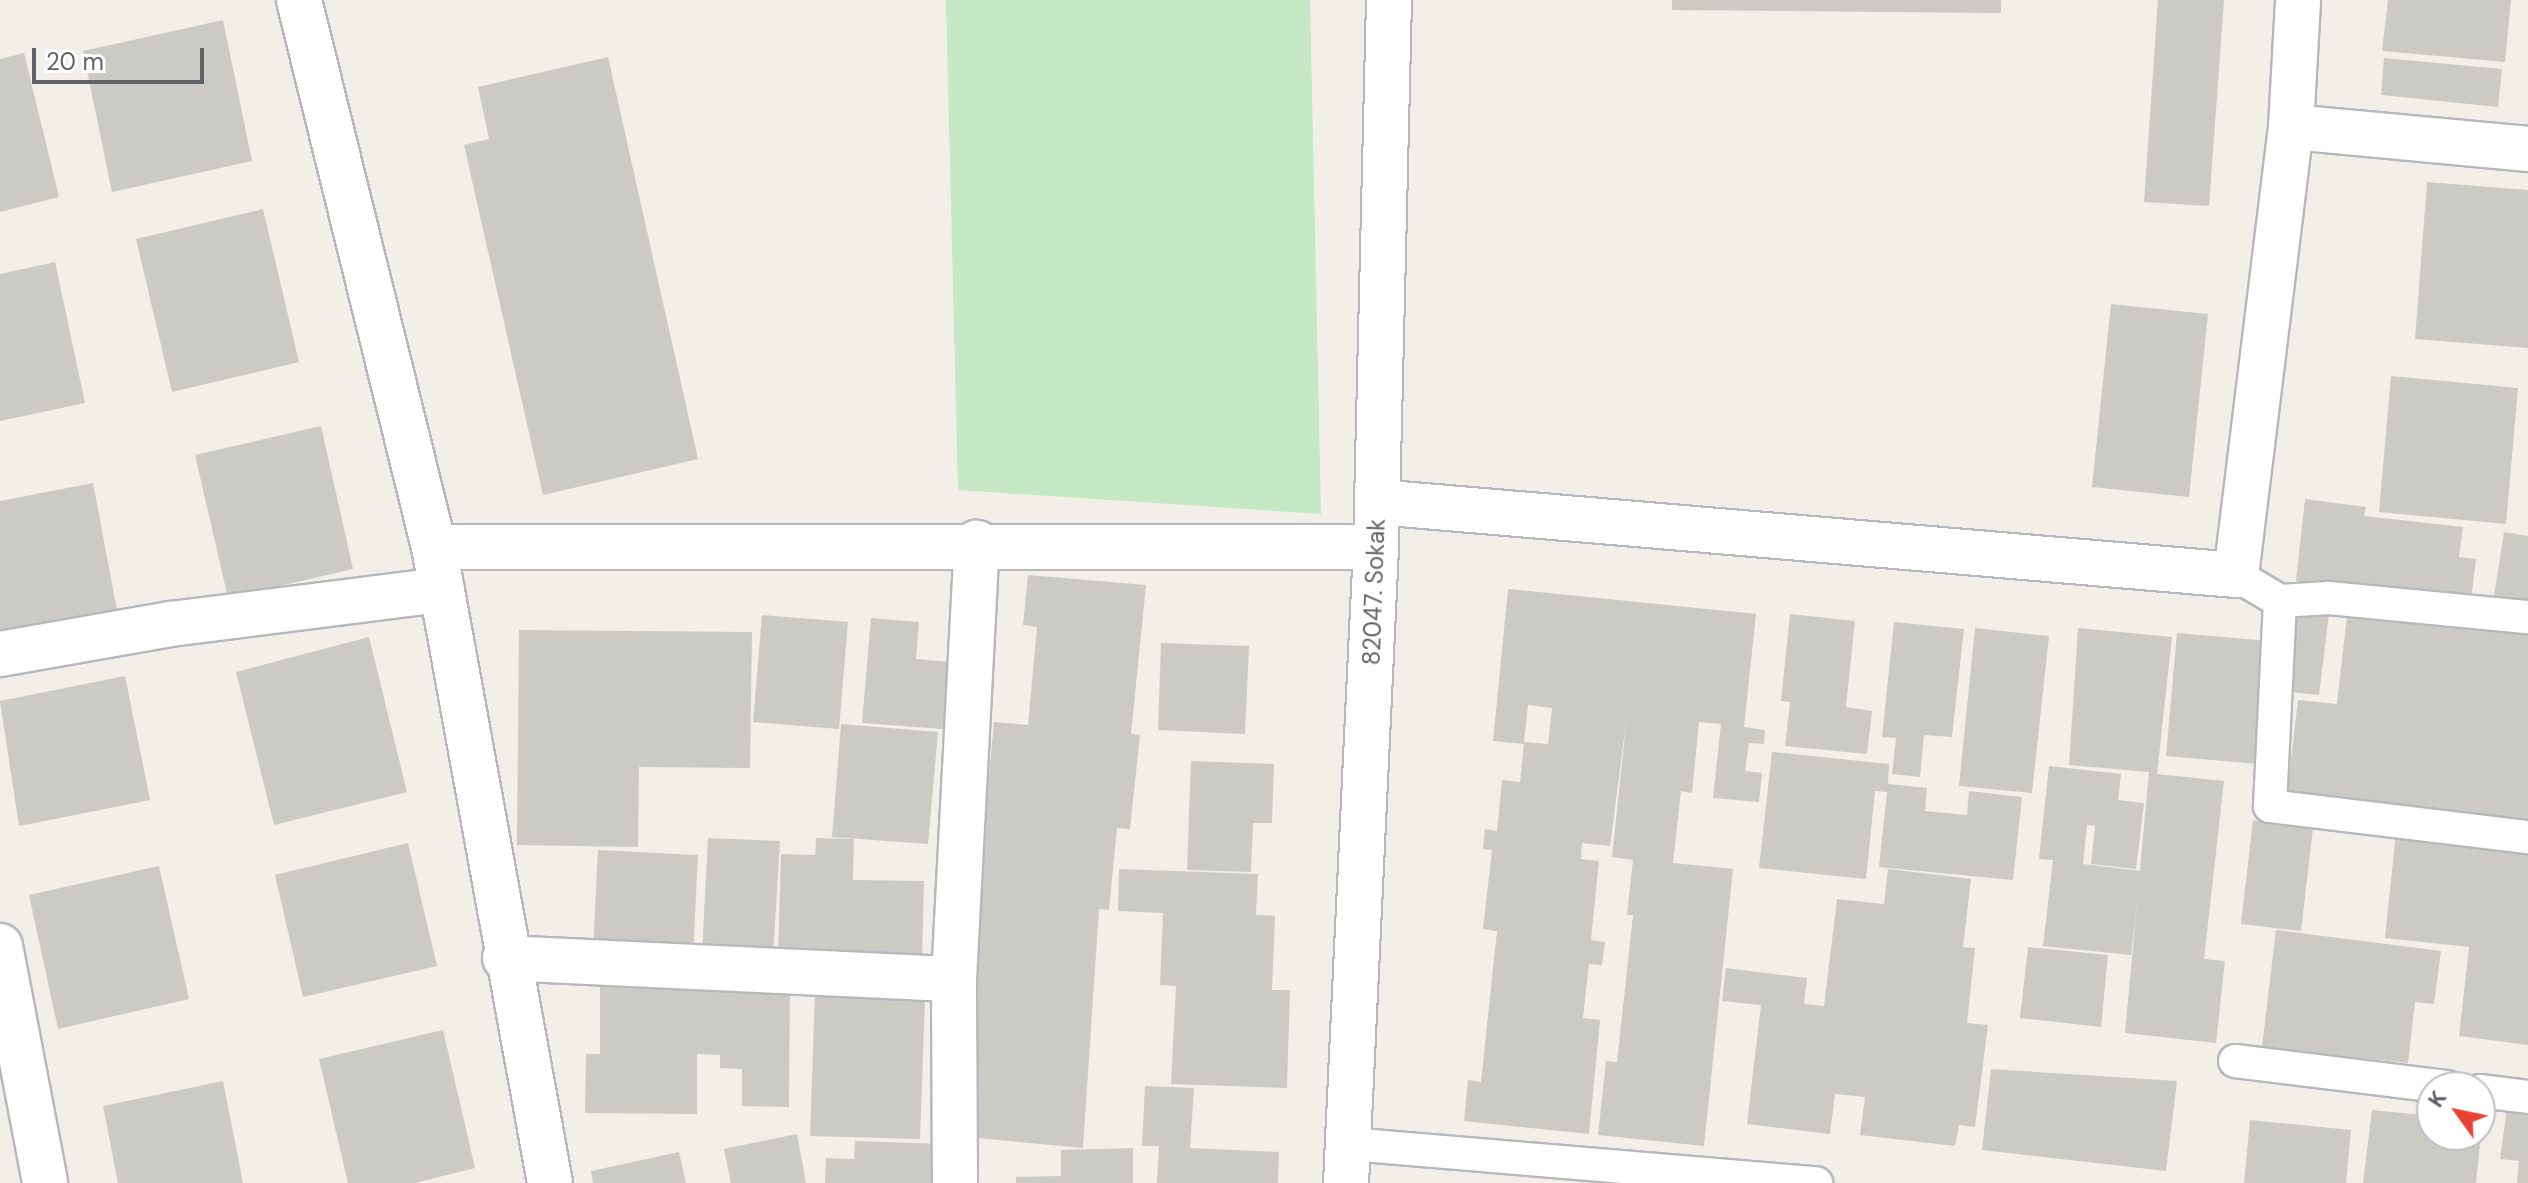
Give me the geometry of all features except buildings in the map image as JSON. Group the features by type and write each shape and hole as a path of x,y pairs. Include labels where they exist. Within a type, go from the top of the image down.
{"street":[{"path":"299,0 434,547 505,958 550,1183"},
{"name":"82047. Sokak","path":"1348,1163 1376,547 1389,0"},
{"path":"1377,502 2236,575 2291,127 2298,0"},
{"path":"2291,127 2528,149"},
{"path":"434,547 977,543 1376,547"},
{"path":"955,1183 954,979 977,543"},
{"path":"0,654 171,624 442,590"},
{"path":"0,946 45,1183"},
{"path":"505,958 954,979"}],"lane":[{"path":"2236,575 2280,601 2329,598 2528,617"},
{"path":"2280,601 2270,806 2528,837"},
{"path":"2235,1061 2416,1083"},
{"path":"2496,1093 2528,1097"},
{"path":"1348,1163 1816,1183"}],"green space":[{"path":"946,0 1310,0 1321,514 958,490"}]}
